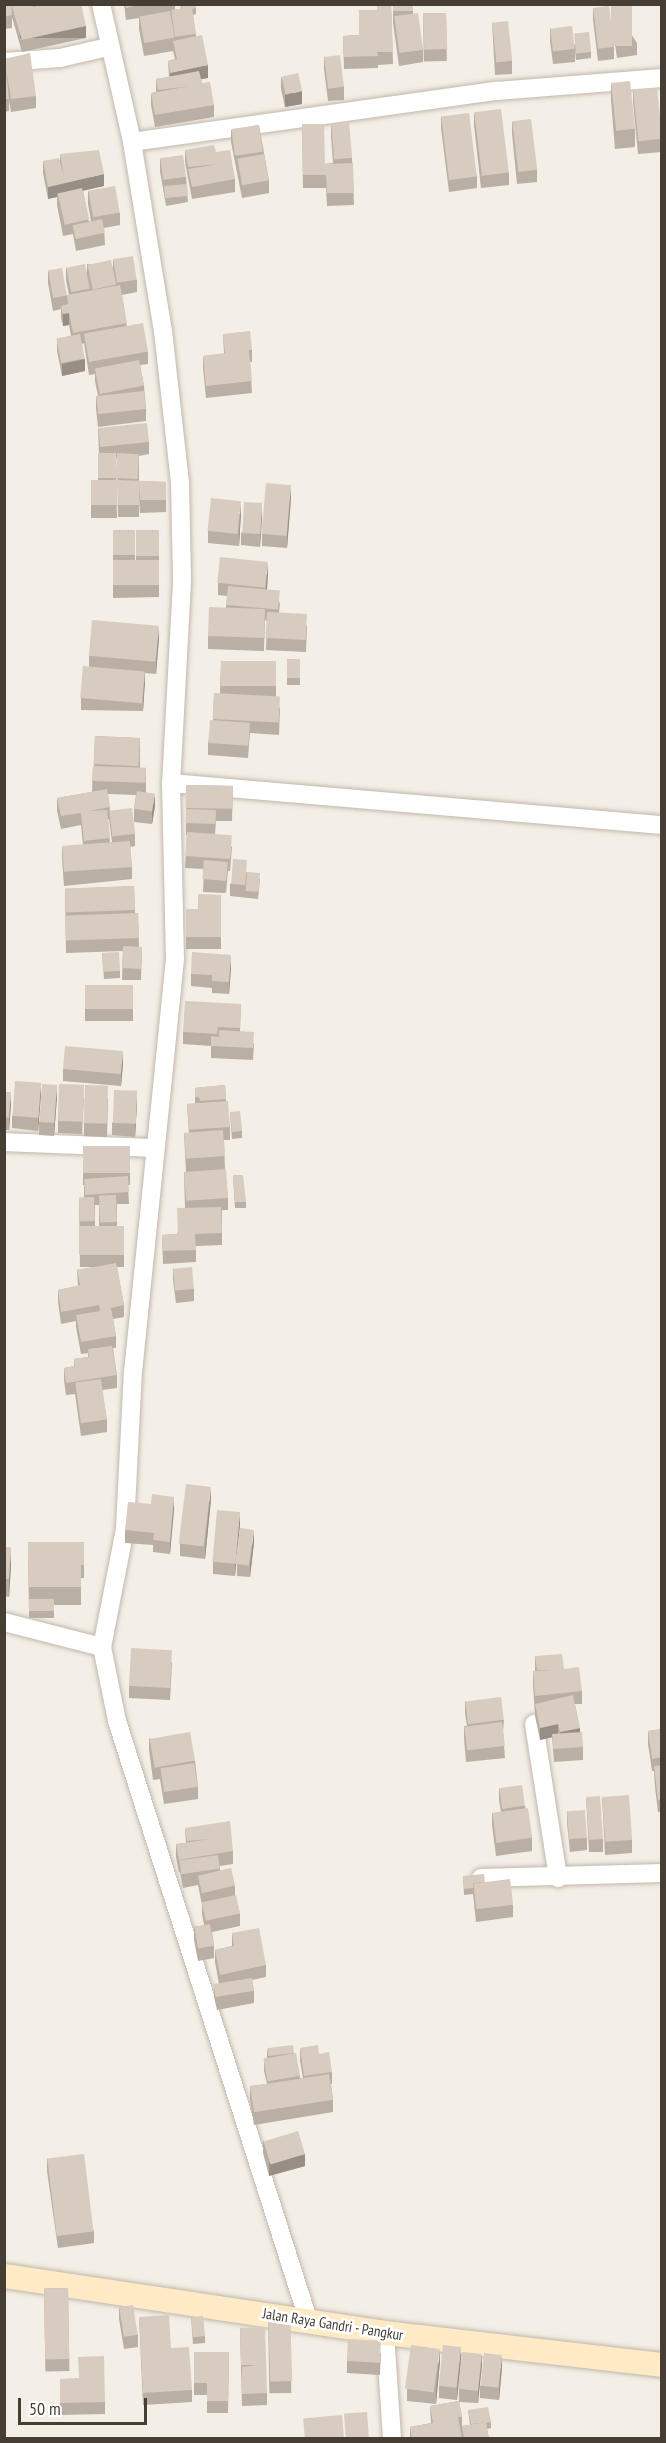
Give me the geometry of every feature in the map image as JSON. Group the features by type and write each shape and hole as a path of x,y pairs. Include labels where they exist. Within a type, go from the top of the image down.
{"street":[{"path":"101,4 108,47 132,142 163,331 180,483 182,582 171,783 176,959 154,1148 133,1370 125,1530 102,1647 117,1720 308,2319"},
{"path":"4,62 60,58 108,47"},
{"path":"132,142 496,91 662,78"},
{"path":"171,783 662,825"},
{"path":"4,1142 154,1148"},
{"path":"4,1622 102,1647"},
{"path":"534,1724 558,1878"},
{"path":"481,1878 558,1878 662,1873"},
{"name":"Jalan Raya Gandri - Pangkur","path":"4,2276 308,2319 385,2333 662,2365"},
{"path":"385,2333 392,2439"}],"building":[{"path":"4,4 11,4 12,15 4,17"},
{"path":"11,4 33,4 33,7 45,4 81,4 86,26 22,40"},
{"path":"126,4 144,4 126,8"},
{"path":"181,4 196,4 196,8 182,9"},
{"path":"377,4 391,4 393,52 377,52 378,56 344,57 343,36 359,35 359,10 377,10"},
{"path":"393,4 413,4 413,11 393,11"},
{"path":"611,4 632,4 632,46 611,46"},
{"path":"609,6 614,47 598,49 593,8"},
{"path":"192,7 196,34 175,37 171,10"},
{"path":"170,11 175,38 144,43 139,16"},
{"path":"418,13 423,50 399,53 394,16"},
{"path":"446,13 447,49 424,50 423,14"},
{"path":"508,21 512,61 496,62 492,23"},
{"path":"572,26 575,49 553,52 550,29"},
{"path":"589,32 591,52 576,53 574,34"},
{"path":"202,35 208,65 170,73 168,61 177,59 173,41"},
{"path":"30,53 36,96 11,99 6,68 9,99 4,99 4,59"},
{"path":"340,55 344,87 328,89 324,57"},
{"path":"199,71 202,83 210,82 214,105 155,115 151,93 190,86 158,90 156,79"},
{"path":"298,73 302,91 285,94 281,77"},
{"path":"630,81 635,129 616,131 611,83"},
{"path":"657,88 662,139 638,141 633,91"},
{"path":"501,109 509,173 482,176 474,112"},
{"path":"469,113 477,177 449,180 441,116"},
{"path":"531,119 537,170 518,172 512,121"},
{"path":"349,122 352,158 334,159 331,124"},
{"path":"302,124 324,124 325,164 353,163 354,193 327,193 326,175 303,175"},
{"path":"259,125 263,152 235,156 231,129"},
{"path":"214,145 216,152 230,150 235,179 192,187 188,169 219,164 188,167 185,150"},
{"path":"99,150 104,174 48,187 43,161 59,158 64,176 60,154"},
{"path":"264,154 269,181 242,185 237,159"},
{"path":"183,155 186,177 163,180 160,158"},
{"path":"187,184 188,196 165,198 164,186"},
{"path":"115,186 120,213 93,217 88,191"},
{"path":"82,188 89,219 65,225 58,194"},
{"path":"102,219 105,233 76,239 73,225"},
{"path":"133,256 137,280 117,283 113,259"},
{"path":"111,260 116,284 93,289 88,265"},
{"path":"85,264 90,289 71,292 66,268"},
{"path":"62,268 67,296 53,298 48,270"},
{"path":"120,285 127,323 73,333 69,313 63,314 61,306 68,304 67,295"},
{"path":"143,323 148,352 89,362 84,333"},
{"path":"250,331 252,381 206,386 203,356 225,353 223,334"},
{"path":"80,334 85,359 61,363 56,339"},
{"path":"139,360 144,386 100,394 95,369"},
{"path":"144,391 146,409 98,414 96,396"},
{"path":"147,423 149,442 100,447 98,428"},
{"path":"98,453 116,453 116,478 98,478"},
{"path":"117,453 139,454 138,479 116,478"},
{"path":"91,480 117,480 117,505 91,505"},
{"path":"118,480 166,482 166,500 140,500 139,486 139,505 118,505"},
{"path":"266,483 291,485 286,536 262,534"},
{"path":"211,498 241,501 237,534 208,531"},
{"path":"244,502 262,503 260,534 242,533"},
{"path":"113,530 135,530 135,555 113,555"},
{"path":"136,530 159,530 159,556 136,556"},
{"path":"220,557 268,562 265,588 217,583"},
{"path":"113,560 159,560 159,585 113,585"},
{"path":"228,586 280,591 278,609 226,605"},
{"path":"209,607 265,609 264,638 208,636"},
{"path":"267,612 307,614 306,640 266,638"},
{"path":"92,620 159,626 156,662 89,656"},
{"path":"287,659 300,659 300,678 287,678"},
{"path":"221,661 276,661 276,686 221,686"},
{"path":"83,666 145,671 142,703 80,698"},
{"path":"214,693 280,696 279,722 213,719"},
{"path":"210,720 250,723 248,746 208,743"},
{"path":"95,736 140,738 138,766 94,764"},
{"path":"93,766 146,768 145,783 92,781"},
{"path":"186,785 233,786 233,809 186,808"},
{"path":"107,789 110,807 89,811 107,810 110,838 84,841 81,813 61,816 57,798"},
{"path":"137,791 155,794 152,812 134,809"},
{"path":"132,808 135,834 112,837 109,811"},
{"path":"186,809 216,810 215,824 186,823"},
{"path":"187,832 232,835 230,859 185,856"},
{"path":"130,841 132,867 64,872 62,846"},
{"path":"233,859 247,860 245,885 231,884"},
{"path":"204,860 228,862 226,881 202,879"},
{"path":"247,872 260,873 259,892 246,891"},
{"path":"134,886 135,910 66,912 65,888"},
{"path":"198,894 221,895 221,937 186,937 186,909 198,909"},
{"path":"138,913 139,938 66,941 65,916"},
{"path":"123,946 142,947 141,969 122,968"},
{"path":"119,952 120,971 103,972 102,953"},
{"path":"192,952 231,955 229,982 212,981 212,975 191,974"},
{"path":"85,985 133,985 133,1009 85,1009"},
{"path":"185,1001 241,1004 240,1028 218,1027 217,1034 183,1032"},
{"path":"219,1030 254,1032 253,1048 211,1046 211,1036 219,1037"},
{"path":"65,1046 123,1051 121,1074 63,1069"},
{"path":"15,1081 41,1083 38,1118 13,1116"},
{"path":"42,1084 57,1085 54,1123 39,1122"},
{"path":"59,1084 84,1085 83,1122 58,1121"},
{"path":"85,1085 108,1086 107,1124 84,1123"},
{"path":"225,1085 226,1099 200,1101 199,1097 195,1097 195,1088"},
{"path":"114,1090 137,1091 136,1124 113,1123"},
{"path":"4,1092 11,1092 9,1118 4,1117"},
{"path":"228,1101 230,1127 189,1130 187,1104"},
{"path":"240,1111 242,1131 232,1132 230,1112"},
{"path":"223,1130 225,1156 186,1159 184,1133"},
{"path":"83,1146 130,1146 130,1173 83,1173"},
{"path":"226,1169 228,1198 186,1201 184,1172"},
{"path":"233,1175 243,1175 246,1202 235,1202"},
{"path":"128,1176 129,1192 85,1195 84,1179"},
{"path":"116,1195 117,1222 100,1223 99,1196"},
{"path":"94,1197 95,1221 80,1222 79,1198"},
{"path":"221,1207 222,1233 195,1234 196,1250 163,1251 162,1235 178,1234 177,1208"},
{"path":"79,1226 124,1226 124,1255 79,1255"},
{"path":"116,1263 124,1305 111,1308 116,1336 81,1342 76,1315 100,1311 99,1305 61,1312 58,1290 80,1285 77,1270"},
{"path":"192,1267 194,1289 175,1291 173,1269"},
{"path":"112,1346 117,1375 66,1383 64,1368 75,1366 74,1359 89,1357 88,1349"},
{"path":"101,1379 107,1420 81,1423 75,1383"},
{"path":"186,1484 211,1487 204,1547 179,1544"},
{"path":"152,1494 174,1497 170,1542 153,1540 154,1533 125,1530 128,1502 151,1504"},
{"path":"217,1510 240,1512 235,1564 212,1562"},
{"path":"240,1528 254,1530 249,1566 235,1564"},
{"path":"28,1542 84,1542 84,1565 81,1565 81,1560 29,1560 28,1565"},
{"path":"4,1547 11,1547 9,1579 4,1579"},
{"path":"29,1560 81,1560 81,1587 29,1587"},
{"path":"29,1599 54,1599 54,1611 29,1611"},
{"path":"131,1648 172,1650 170,1688 129,1686"},
{"path":"562,1654 564,1669 579,1667 582,1691 535,1696 533,1671 551,1670 537,1670 535,1656"},
{"path":"573,1695 580,1728 560,1732 558,1724 540,1728 535,1704"},
{"path":"501,1697 504,1720 468,1724 465,1701"},
{"path":"502,1722 505,1746 467,1750 464,1727"},
{"path":"662,1729 662,1757 652,1759 648,1731"},
{"path":"190,1732 195,1761 155,1768 150,1739"},
{"path":"582,1732 583,1747 553,1749 552,1734"},
{"path":"194,1763 198,1787 164,1792 160,1768"},
{"path":"662,1765 662,1774 655,1774 654,1766"},
{"path":"655,1774 662,1774 662,1799 658,1800"},
{"path":"522,1785 525,1806 502,1809 499,1788"},
{"path":"629,1795 632,1840 605,1842 602,1797"},
{"path":"600,1796 603,1839 589,1840 586,1797"},
{"path":"528,1808 532,1838 497,1843 492,1813"},
{"path":"585,1810 587,1838 569,1839 567,1811"},
{"path":"230,1821 233,1851 179,1860 176,1844 210,1839 187,1841 185,1828"},
{"path":"218,1855 220,1869 181,1874 179,1860"},
{"path":"231,1868 235,1886 202,1893 198,1876"},
{"path":"484,1874 485,1882 473,1883 473,1888 464,1889 463,1876"},
{"path":"510,1879 513,1905 476,1909 473,1884"},
{"path":"236,1895 240,1914 206,1921 202,1902"},
{"path":"210,1924 214,1946 198,1948 194,1927"},
{"path":"259,1928 266,1965 220,1975 215,1950 234,1946 232,1933"},
{"path":"252,1978 254,1991 216,1997 213,1984"},
{"path":"293,2045 294,2053 268,2056 267,2048"},
{"path":"318,2045 319,2054 329,2052 332,2072 304,2076 300,2048"},
{"path":"296,2053 300,2076 267,2081 264,2059"},
{"path":"329,2074 333,2100 254,2112 250,2087"},
{"path":"298,2131 305,2154 271,2164 264,2142"},
{"path":"84,2154 94,2231 57,2236 47,2159"},
{"path":"44,2288 68,2288 69,2359 45,2359"},
{"path":"133,2305 138,2335 124,2337 119,2307"},
{"path":"169,2315 171,2348 189,2347 192,2390 143,2393 139,2317"},
{"path":"203,2316 205,2336 193,2337 191,2317"},
{"path":"290,2316 292,2381 270,2382 268,2317"},
{"path":"265,2327 267,2393 242,2394 242,2367 257,2365 241,2365 240,2328"},
{"path":"348,2339 381,2341 380,2363 347,2361"},
{"path":"411,2345 440,2349 434,2393 405,2389"},
{"path":"443,2345 461,2347 457,2388 439,2386"},
{"path":"194,2352 229,2352 228,2401 207,2401 207,2383 194,2383"},
{"path":"462,2352 482,2354 478,2391 458,2389"},
{"path":"484,2353 502,2355 498,2388 481,2386"},
{"path":"104,2356 105,2402 60,2403 60,2379 79,2378 78,2357"},
{"path":"459,2401 462,2417 458,2417 462,2439 412,2439 410,2427 433,2423 430,2406"},
{"path":"488,2407 491,2422 471,2424 468,2410"},
{"path":"367,2412 369,2438 346,2438 344,2414"},
{"path":"342,2415 344,2438 305,2438 303,2418"},
{"path":"486,2422 489,2439 464,2439 462,2426"}]}
